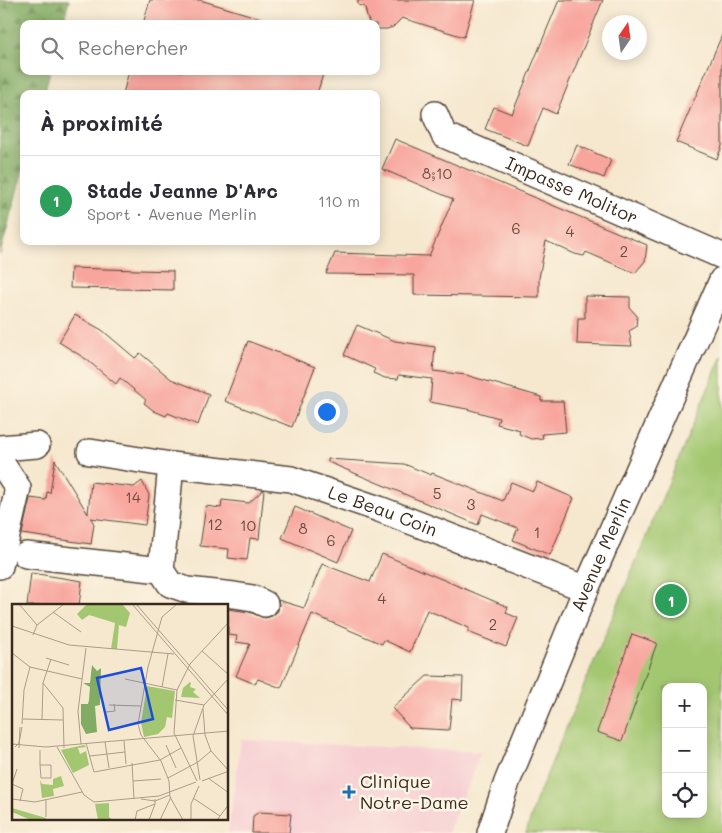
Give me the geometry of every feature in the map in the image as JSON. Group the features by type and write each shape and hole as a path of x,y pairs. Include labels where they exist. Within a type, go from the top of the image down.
{"street":[{"name":"Impasse Molitor","path":"436,114 444,136 722,256"},
{"name":"Avenue Merlin","path":"490,833 507,782 586,590 722,280"},
{"path":"0,448 37,445"},
{"name":"Le Beau Coin","path":"90,452 171,465 290,479 379,509 586,590"},
{"path":"0,462 18,488 0,566"},
{"path":"171,465 161,570 170,584 187,590 253,598 265,604"},
{"path":"26,555 161,570"}],"shaded area":[{"name":"Clinique Notre-Dame","path":"241,740 481,752 448,833 228,833"}],"green space":[{"path":"0,0 69,0 64,20 20,20 20,75 49,75 45,90 20,90 20,181 0,254"},
{"path":"722,355 722,833 526,833 537,798"}],"building":[{"path":"150,0 200,0 263,19 263,20 144,20"},
{"path":"358,0 475,0 464,37 402,18 393,27 380,29 380,20 368,20 365,7 358,5"},
{"path":"559,0 603,0 556,114 543,108 528,146 485,129 494,107 512,114"},
{"path":"722,35 722,146 717,159 676,142"},
{"path":"128,75 323,75 318,90 124,90"},
{"path":"395,139 647,245 645,261 635,273 586,252 584,256 575,254 546,241 539,278 539,297 414,295 414,275 326,274 335,253 429,256 453,199 382,169"},
{"path":"577,145 611,160 604,178 569,164"},
{"path":"71,268 173,271 173,290 70,288"},
{"path":"585,296 630,297 630,308 637,316 636,327 629,331 632,346 577,344 578,318 585,318"},
{"path":"75,315 102,330 135,358 140,353 171,379 209,394 198,425 168,413 166,416 154,411 144,403 146,400 120,378 116,384 86,359 59,342"},
{"path":"357,325 395,341 435,347 433,371 466,375 541,397 541,401 563,401 566,432 542,434 543,438 531,439 519,434 520,430 497,424 499,418 467,409 430,402 432,379 399,375 398,379 385,378 373,373 375,369 344,355"},
{"path":"248,341 315,367 292,427 225,401"},
{"path":"328,459 404,464 503,501 511,482 533,491 537,482 574,498 550,555 513,540 518,528 482,514 478,525 328,462"},
{"path":"55,460 88,514 91,482 134,487 142,481 149,495 145,525 91,518 94,524 91,544 22,534 30,498 46,500 47,492 50,493"},
{"path":"263,490 259,539 250,538 247,560 228,558 229,549 200,546 206,506 221,508 222,500 249,503"},
{"path":"295,507 351,531 338,562 282,538"},
{"path":"382,554 508,607 506,613 518,618 506,647 468,632 469,628 427,610 410,652 384,640 382,644 312,614 281,688 258,679 255,684 236,676 250,644 236,642 237,636 229,635 229,609 249,612 265,618 272,616 278,611 278,600 304,608 322,564 370,582"},
{"path":"31,573 82,581 79,604 27,604"},
{"path":"632,634 657,643 622,741 597,732"},
{"path":"427,676 463,677 462,700 452,699 449,730 410,728 392,708"},
{"path":"259,812 291,814 289,833 252,833 253,816"}],"place":[{"name":"Stade Jeanne D'Arc","path":"671,600"},
{"name":"Clinique Notre-Dame","path":"349,792"}]}
